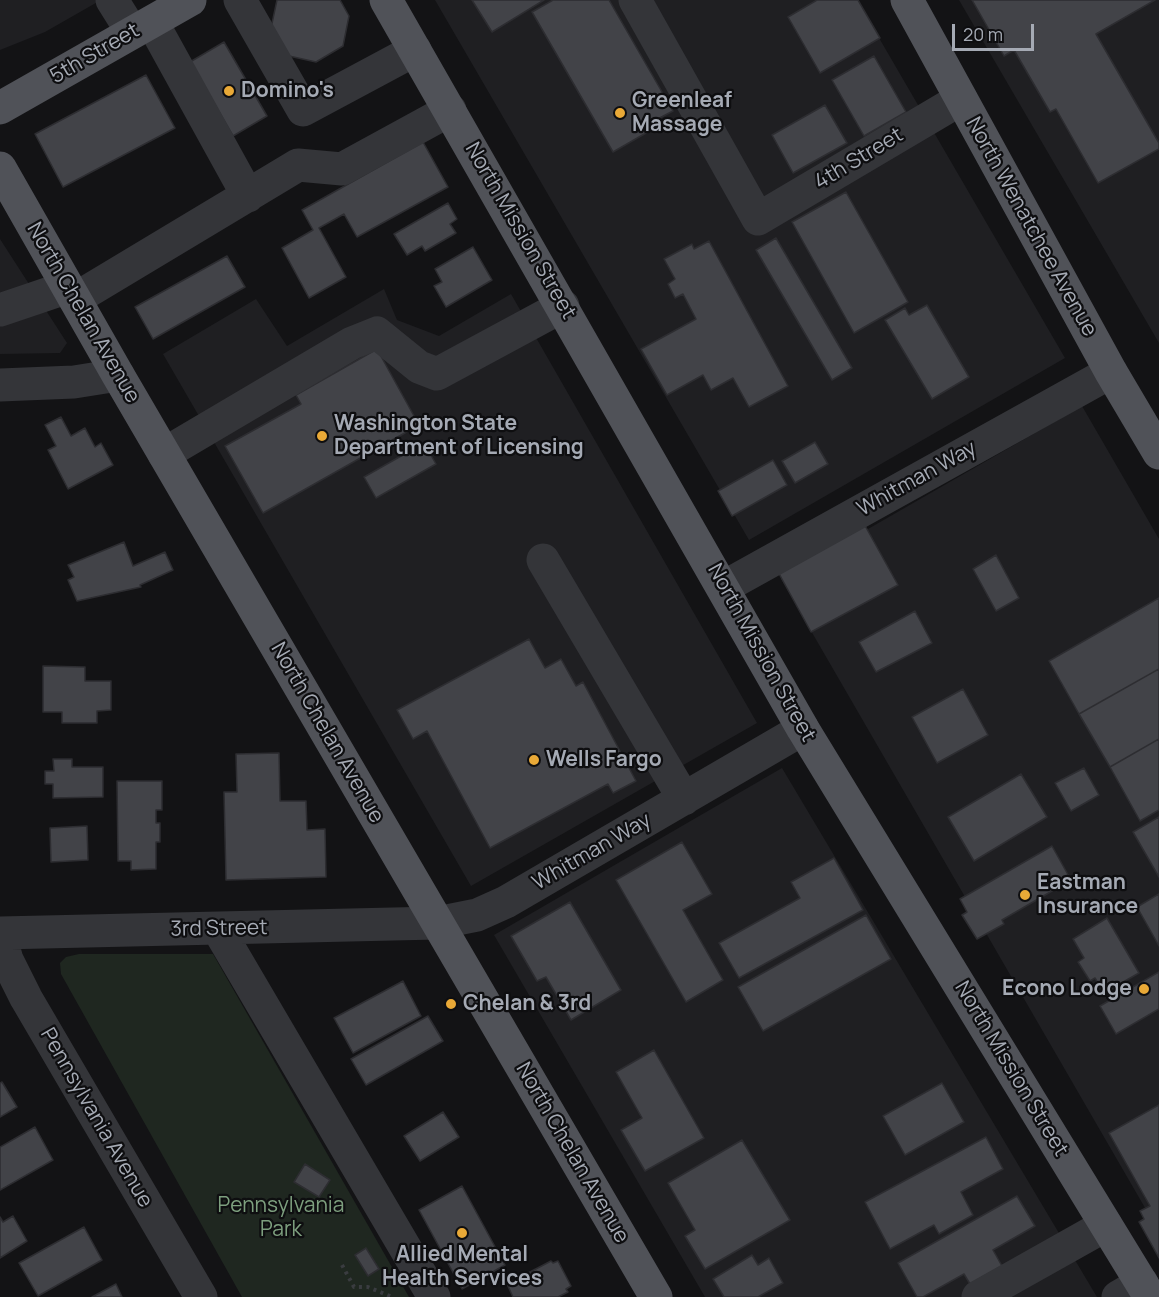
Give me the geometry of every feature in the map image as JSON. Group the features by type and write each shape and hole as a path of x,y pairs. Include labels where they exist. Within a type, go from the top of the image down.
{"main road":[{"name":"5th Street","path":"0,108 190,0"},
{"name":"North Mission Street","path":"386,0 724,587 803,729 1106,1225 1137,1292"},
{"name":"North Wenatchee Avenue","path":"906,0 1111,372 1159,453"},
{"name":"North Chelan Avenue","path":"0,168 118,375 656,1297"}],"street":[{"path":"112,0 142,27 248,196"},
{"path":"240,0 303,110 415,50"},
{"name":"4th Street","path":"634,0 758,219 961,99"},
{"path":"0,310 71,293 248,196 298,165 342,169 450,110"},
{"path":"164,454 352,343 377,333 419,367 436,374 563,306"},
{"name":"Whitman Way","path":"724,587 1111,372"},
{"path":"0,385 74,382 118,375"},
{"path":"543,560 684,799"},
{"name":"Whitman Way","path":"437,923 477,915 506,902 803,729"},
{"name":"3rd Street","path":"0,934 437,923"},
{"path":"218,929 434,1297"},
{"name":"Pennsylvania Avenue","path":"0,934 7,960 26,998 201,1297"},
{"path":"978,1297 1106,1225"}],"path":[{"path":"342,1265 354,1287 368,1287 392,1297"}],"shaded area":[{"path":"0,0 101,0 45,32 0,50"},
{"path":"435,0 857,0 1065,358 749,540"},
{"path":"959,0 1159,0 1159,343"},
{"path":"0,239 67,343 60,353 0,354"},
{"path":"384,289 397,320 439,336 511,294 757,723 471,886 163,354 256,299 287,346"},
{"path":"1082,406 1159,539 1159,1232 781,579"},
{"path":"782,768 1097,1297 705,1297 494,935"}],"green space":[{"name":"Pennsylvania Park","path":"79,954 213,954 409,1297 242,1297 61,974 60,963 66,957"}],"building":[{"path":"277,0 340,0 349,16 343,46 316,62 289,56 271,28"},
{"path":"472,0 544,0 492,32"},
{"path":"553,0 609,0 673,111 650,123 653,129 613,152 532,12"},
{"path":"817,0 858,0 880,38 820,73 788,17"},
{"path":"972,0 1155,0 1096,34 1159,143 1159,149 1098,183 1056,109 1050,112 1014,50 1004,56"},
{"path":"224,42 267,116 233,136 190,62"},
{"path":"874,56 906,112 864,136 832,80"},
{"path":"146,75 175,128 63,187 35,134"},
{"path":"825,105 847,143 793,173 772,135"},
{"path":"423,142 448,187 357,237 344,214 319,228 346,277 309,298 282,248 313,230 302,210"},
{"path":"846,192 908,302 854,333 792,222"},
{"path":"448,203 457,219 450,224 456,233 425,251 422,246 407,255 394,234"},
{"path":"776,238 852,368 832,380 756,250"},
{"path":"709,241 788,386 749,407 733,378 711,390 703,375 667,395 641,349 696,319 683,294 675,298 668,284 675,279 664,259 692,244 694,249"},
{"path":"473,247 492,280 446,307 434,286 442,282 435,269"},
{"path":"227,256 245,287 153,339 135,307"},
{"path":"927,305 969,377 932,399 885,320 905,308 909,315"},
{"name":"Washington State Department of Licensing","path":"377,349 419,425 263,513 225,446 301,404 296,395"},
{"path":"61,417 71,436 85,428 95,447 101,443 113,465 68,489 48,450 56,446 45,425"},
{"path":"815,442 828,464 795,483 782,461"},
{"path":"424,443 436,464 376,498 364,477"},
{"path":"773,460 787,485 732,516 718,491"},
{"path":"863,522 898,585 811,632 777,570"},
{"path":"124,542 133,566 165,552 173,570 140,585 141,587 77,601 68,580 74,577 68,565"},
{"path":"996,555 1019,598 996,611 973,569"},
{"path":"1159,598 1159,669 1079,714 1049,661"},
{"path":"915,611 932,643 876,672 859,642"},
{"name":"Wells Fargo","path":"529,639 545,668 561,659 576,686 583,682 636,781 613,793 608,784 490,848 427,731 413,739 397,710"},
{"path":"43,666 85,667 85,681 111,681 111,710 97,711 97,723 62,723 62,712 43,712"},
{"path":"1159,669 1159,739 1110,767 1079,714"},
{"path":"963,689 988,735 937,763 912,717"},
{"path":"1159,739 1159,810 1140,821 1110,767"},
{"path":"279,753 280,801 306,801 307,830 325,829 326,877 226,880 224,792 237,792 236,754"},
{"path":"53,759 72,759 72,767 103,767 103,797 53,798 53,784 45,784 45,771 54,771"},
{"path":"1084,768 1099,795 1071,811 1055,783"},
{"path":"1021,774 1047,817 974,861 948,817"},
{"path":"117,781 162,781 162,810 156,810 156,823 160,823 160,842 156,842 156,869 131,870 131,861 118,861"},
{"path":"1159,817 1159,877 1133,832"},
{"path":"87,826 88,860 51,862 50,828"},
{"path":"682,842 712,894 683,910 723,980 686,1002 616,880"},
{"path":"1052,846 1071,880 1002,920 1004,924 977,939 962,915 967,912 960,899"},
{"path":"834,858 863,910 739,978 719,943 800,898 791,882"},
{"name":"Econo Lodge","path":"1159,894 1159,946 1137,907"},
{"path":"570,902 621,990 571,1020 546,977 537,981 511,936"},
{"path":"866,915 891,959 763,1031 738,987"},
{"path":"1107,918 1139,973 1104,993 1095,978 1090,981 1078,962 1084,958 1073,939"},
{"name":"Econo Lodge","path":"1159,972 1159,1009 1116,1034 1100,1006"},
{"path":"403,981 421,1016 353,1053 334,1018"},
{"path":"428,1016 443,1041 366,1085 351,1059"},
{"path":"654,1050 704,1138 645,1171 621,1130 642,1118 616,1072"},
{"path":"2,1082 17,1107 0,1117 0,1083"},
{"path":"942,1083 964,1122 905,1155 883,1116"},
{"path":"1159,1105 1159,1258 1139,1222 1144,1219 1140,1211 1150,1206 1109,1133"},
{"path":"443,1112 459,1137 420,1161 404,1136"},
{"path":"35,1127 53,1160 0,1190 0,1147"},
{"path":"986,1137 1003,1169 961,1192 973,1215 939,1234 934,1225 890,1249 865,1202"},
{"path":"742,1140 790,1220 705,1269 685,1236 695,1230 668,1183"},
{"path":"305,1164 330,1180 319,1197 294,1182"},
{"path":"462,1186 505,1265 462,1289 419,1210"},
{"path":"1017,1196 1035,1226 993,1250 1002,1266 970,1284 964,1274 923,1297 917,1297 898,1263"},
{"path":"13,1216 27,1241 0,1258 0,1217 3,1222"},
{"path":"84,1227 102,1260 38,1296 19,1263"},
{"path":"366,1248 379,1269 368,1276 355,1255"},
{"path":"752,1255 758,1265 769,1258 783,1283 758,1297 724,1297 713,1279"},
{"path":"551,1261 553,1263 558,1261 571,1286 566,1289 568,1292 558,1297 513,1297 507,1284"},
{"path":"116,1284 122,1297 92,1297"}],"place":[{"name":"Domino's","path":"229,91"},
{"name":"Greenleaf Massage","path":"620,113"},
{"name":"Washington State Department of Licensing","path":"322,436"},
{"name":"Wells Fargo","path":"534,760"},
{"name":"Eastman Insurance","path":"1025,895"},
{"name":"Econo Lodge","path":"1144,989"},
{"name":"Chelan & 3rd","path":"451,1004"},
{"name":"Allied Mental Health Services","path":"462,1233"}]}
